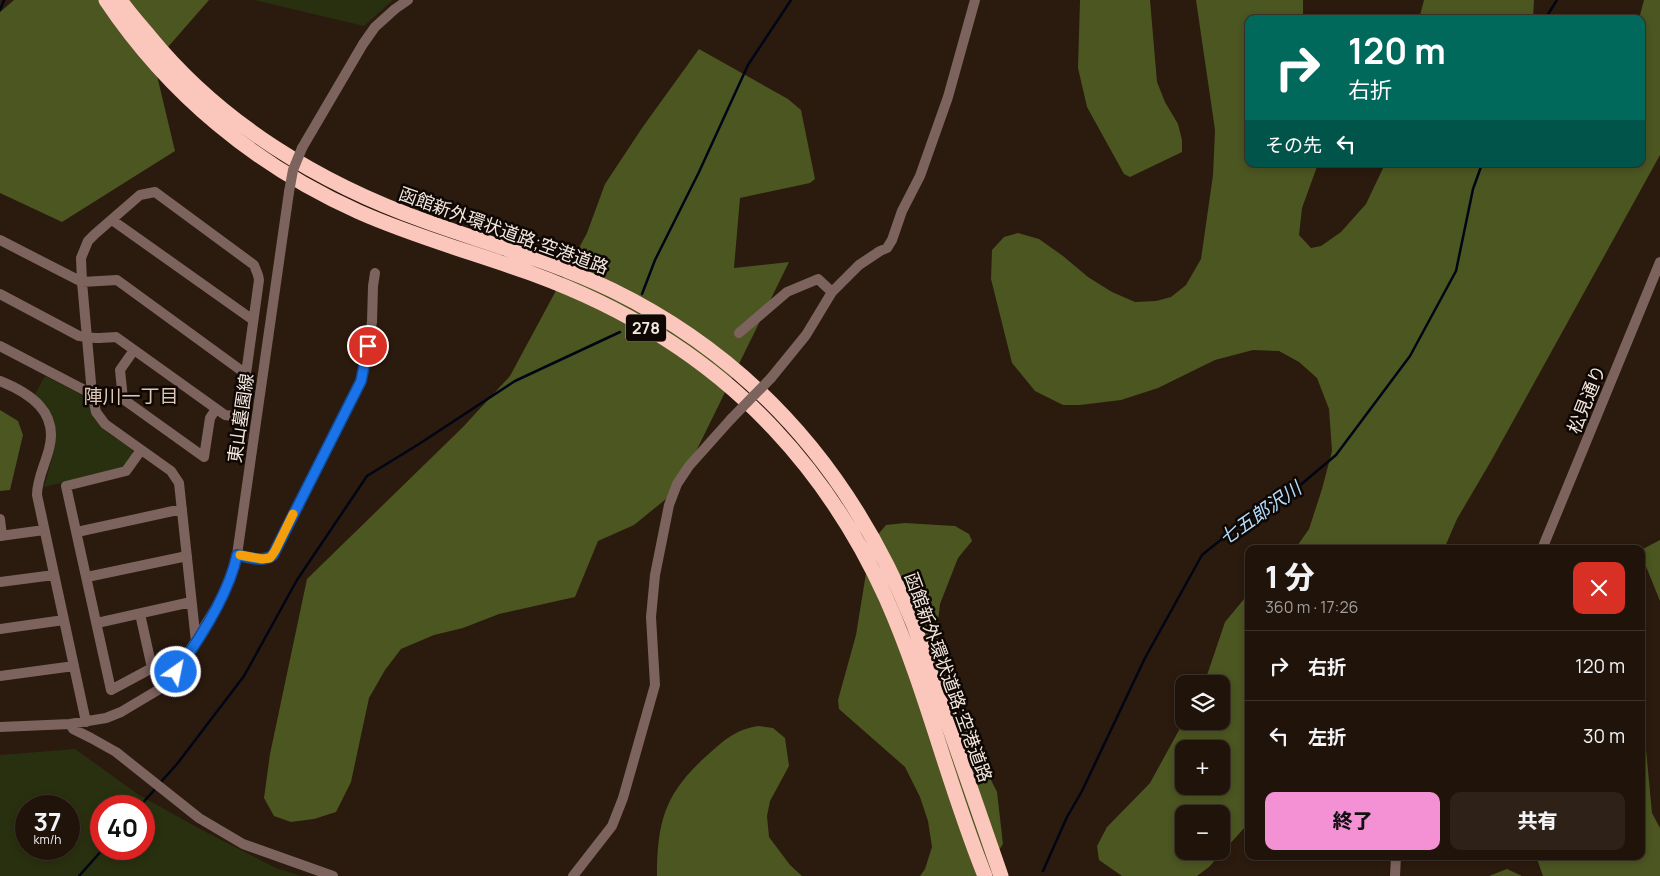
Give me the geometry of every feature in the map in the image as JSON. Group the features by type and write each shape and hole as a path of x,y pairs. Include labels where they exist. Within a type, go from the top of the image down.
{"highway":[{"name":"函館新外環状道路;空港道路","path":"106,0 146,55 166,77 196,106 253,152 303,184 359,212 415,234 534,274 606,305 662,337 709,370 740,396 774,429 831,499 854,536 886,598 985,856 1001,876"},
{"name":"函館新外環状道路;空港道路","path":"120,0 171,63 212,102 263,140 311,170 368,198 414,217 574,273 613,291 657,315 699,343 751,384 785,417 818,455 844,490 868,528 900,592 917,633 985,856 985,876"}],"street":[{"name":"東山墓園線","path":"0,727 86,722 114,715 158,690 170,680 196,642 228,585 237,555 293,170 302,148 371,32 395,9 408,0"},
{"path":"574,876 612,826 623,798 655,686 650,617 655,575 669,505 677,484 689,466 771,378 806,335 832,292 859,265 887,248 892,240 902,211 920,176 948,97 974,0"},
{"path":"0,294 79,336 87,338 96,339 116,337 225,415 240,417 259,280 254,265 154,192 140,195 95,234 85,246 81,258 82,282 87,338 92,394 94,408 102,420 174,475 180,488 196,642"},
{"path":"112,220 253,320"},
{"path":"0,240 82,282 117,280 246,374"},
{"name":"松見通り","path":"1544,545 1660,262"},
{"path":"237,555 262,559 270,558 273,555 361,381 372,322 375,273"},
{"path":"739,333 788,292 810,282 818,279 832,292"},
{"path":"0,346 92,394"},
{"path":"134,350 120,370 123,399 204,457 210,418 216,409"},
{"path":"0,381 21,390 34,399 44,411 49,424 50,443 37,489 44,530 86,722"},
{"path":"140,614 152,668 111,690 66,486 126,472 141,450"},
{"path":"77,532 182,509"},
{"path":"0,519 1,536 44,530"},
{"path":"87,577 187,556"},
{"path":"0,582 54,575"},
{"path":"96,623 191,602"},
{"path":"0,629 64,620"},
{"path":"0,676 74,666"},
{"path":"70,724 73,729 116,752 199,818 243,844 333,876"},
{"path":"1395,876 1396,860"}],"green space":[{"path":"14,0 209,0 154,63 175,151 62,222 0,193 0,12"},
{"path":"254,0 393,0 364,26"},
{"path":"1080,0 1150,0 1157,82 1165,102 1178,124 1182,140 1182,152 1130,177 1124,174 1087,107 1078,68"},
{"path":"1196,0 1303,0 1303,15 1245,15 1245,167 1317,167 1302,208 1299,235 1311,248 1321,246 1341,232 1366,204 1384,167 1645,167 1645,15 1640,15 1644,0 1660,0 1660,155 1457,519 1446,545 1298,545 1309,529 1332,451 1329,409 1317,378 1299,362 1279,351 1253,350 1215,360 1158,388 1121,400 1080,405 1063,405 1035,391 1012,363 991,279 992,250 1004,237 1018,233 1039,239 1088,277 1112,292 1135,302 1156,301 1171,297 1186,285 1201,259 1213,175 1215,130"},
{"path":"1424,0 1534,0 1533,15 1420,15"},
{"path":"699,49 788,99 801,110 815,179 810,183 740,198 734,268 789,262 677,490 634,525 598,541 575,597 499,614 463,628 434,635 401,649 385,670 369,698 351,782 336,812 314,819 291,822 274,816 264,798 270,754 307,579 463,427 510,376 587,233 605,184 642,128"},
{"path":"45,376 84,396 100,426 132,449 133,455 123,468 44,487 54,450 55,438 51,416 45,405 35,394"},
{"path":"0,410 18,421 23,435 10,490 0,491"},
{"path":"905,523 955,526 969,534 972,541 958,558 940,604 937,630 949,695 997,792 1003,844 982,876 920,876 925,869 932,847 928,821 920,797 905,767 839,709 838,700 856,635 868,561 875,538 886,525"},
{"path":"1660,540 1660,601 1645,564 1645,548"},
{"path":"1245,598 1245,827 1230,844 1230,805 1175,805 1175,860 1215,860 1197,876 1122,876 1099,860 1097,846 1107,827 1150,783 1179,730 1230,730 1230,675 1207,675 1225,622"},
{"path":"759,726 773,728 785,738 789,766 770,801 767,816 769,837 790,865 802,876 657,876 659,837 668,806 675,792 697,765 723,742 734,734"},
{"path":"1645,739 1652,813 1660,828 1660,876 1543,876 1537,860 1645,860"},
{"path":"75,749 139,795 90,795 90,860 155,860 155,804 276,868 301,876 0,876 0,755"},
{"path":"1507,869 1522,876 1489,876"}],"waterway":[{"path":"0,10 4,0"},
{"path":"642,294 655,260 699,172 748,65 791,0"},
{"name":"七五郎沢川","path":"1548,15 1557,0"},
{"name":"七五郎沢川","path":"1043,871 1067,817 1082,791 1145,658 1202,555 1238,526 1286,497 1336,455 1410,356 1456,271 1473,189 1481,167"},
{"path":"160,783 177,764 244,676 297,580 367,476 515,381 620,332"},
{"path":"150,795 156,788"},
{"path":"79,876 93,860"}],"slow traffic":[{"path":"240,555 262,559 270,558 293,514"}],"district":[{"name":"陣川一丁目","path":"131,396"}],"route":[{"path":"176,672 221,599 228,585 237,555 262,559 270,558 273,555 361,381 368,346"}]}
